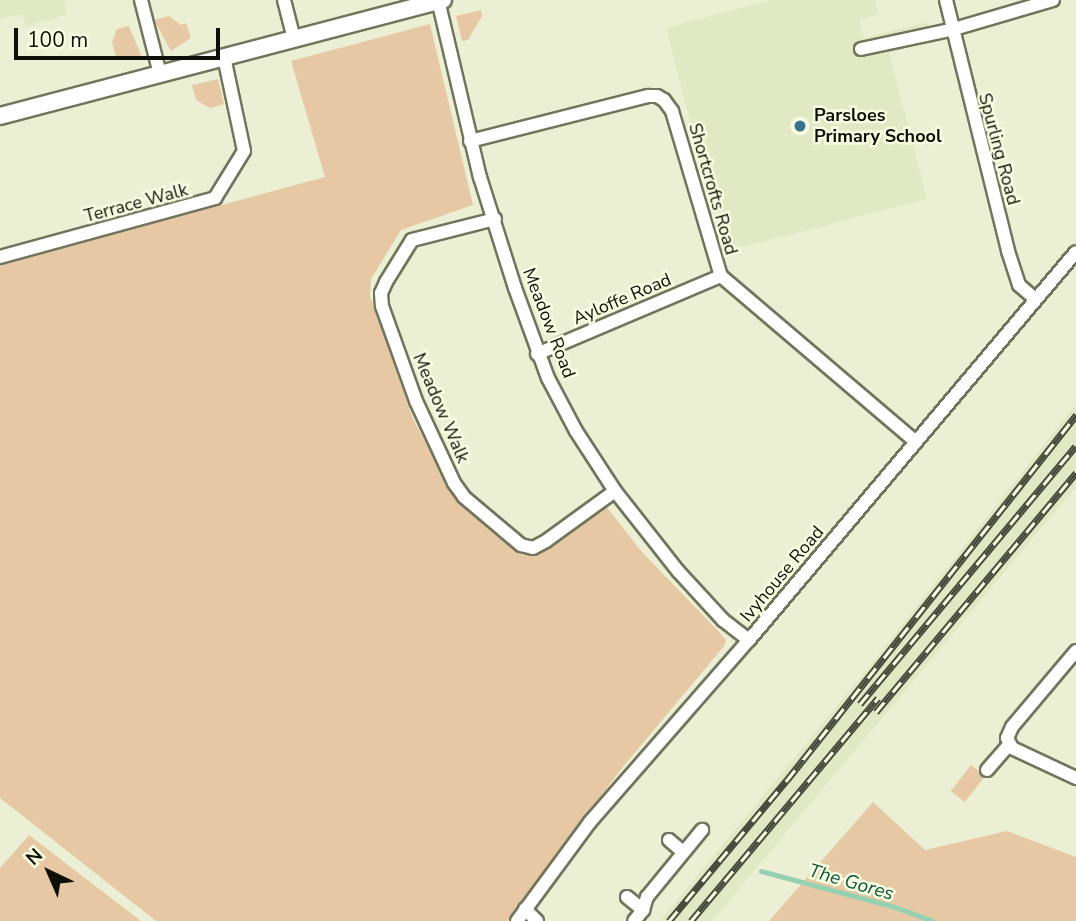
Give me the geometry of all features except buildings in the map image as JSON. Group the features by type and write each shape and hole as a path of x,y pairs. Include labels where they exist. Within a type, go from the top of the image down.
{"street":[{"path":"141,0 160,74"},
{"path":"284,0 294,39"},
{"path":"0,116 440,0"},
{"name":"Meadow Road","path":"440,0 470,141 537,354 576,431 615,491 687,581 723,620 749,640"},
{"name":"Spurling Road","path":"946,0 960,68 1015,276 1035,299"},
{"path":"862,49 954,29 1053,0"},
{"name":"Terrace Walk","path":"0,257 215,198 244,151 224,57"},
{"name":"Shortcrofts Road","path":"470,141 657,96 672,111 721,276 916,442"},
{"name":"Meadow Walk","path":"495,219 412,240 381,293 382,306 416,401 464,497 521,545 533,548 546,541 615,491"},
{"name":"Ivyhouse Road","path":"517,921 590,821 749,640 1076,252"},
{"name":"Ayloffe Road","path":"537,354 721,276"},
{"path":"1009,746 1007,738 1012,727 1076,651"},
{"path":"987,769 1009,746"},
{"path":"1009,746 1076,778"},
{"path":"634,921 643,910 647,897 702,830"},
{"path":"669,840 683,852"},
{"path":"627,897 643,910"},
{"path":"525,909 537,921"}],"shaded area":[{"path":"0,0 64,0 67,14 26,27 22,14 0,19"},
{"name":"Parsloes Primary School","path":"771,0 875,0 879,14 859,19 864,38 927,22 932,41 889,53 927,199 724,252 666,28"},
{"path":"481,10 482,16 468,40 462,41 456,16"},
{"path":"169,16 181,25 186,23 191,38 171,51 154,20"},
{"path":"430,24 473,205 401,230 371,279 370,296 413,419 458,503 515,551 523,555 539,552 605,505 642,552 721,634 726,640 725,645 622,768 508,921 156,921 0,798 0,265 325,177 291,61"},
{"path":"129,26 141,55 137,60 116,57 112,42 117,29"},
{"path":"218,79 224,104 210,108 196,100 192,85"},
{"path":"1076,404 1076,487 712,921 660,921 868,668"},
{"path":"971,765 985,776 965,802 951,791"},
{"path":"873,802 925,850 1007,831 1076,857 1076,921 769,921"},
{"path":"29,835 141,921 0,921 0,868"}],"waterway":[{"name":"The Gores","path":"761,871 895,907 933,921"}],"railway":[{"path":"669,921 787,780 1076,415"},
{"path":"860,704 1076,446"},
{"path":"876,712 1076,473"},
{"path":"691,921 878,698"}],"place":[{"name":"Parsloes Primary School","path":"800,126"}]}
